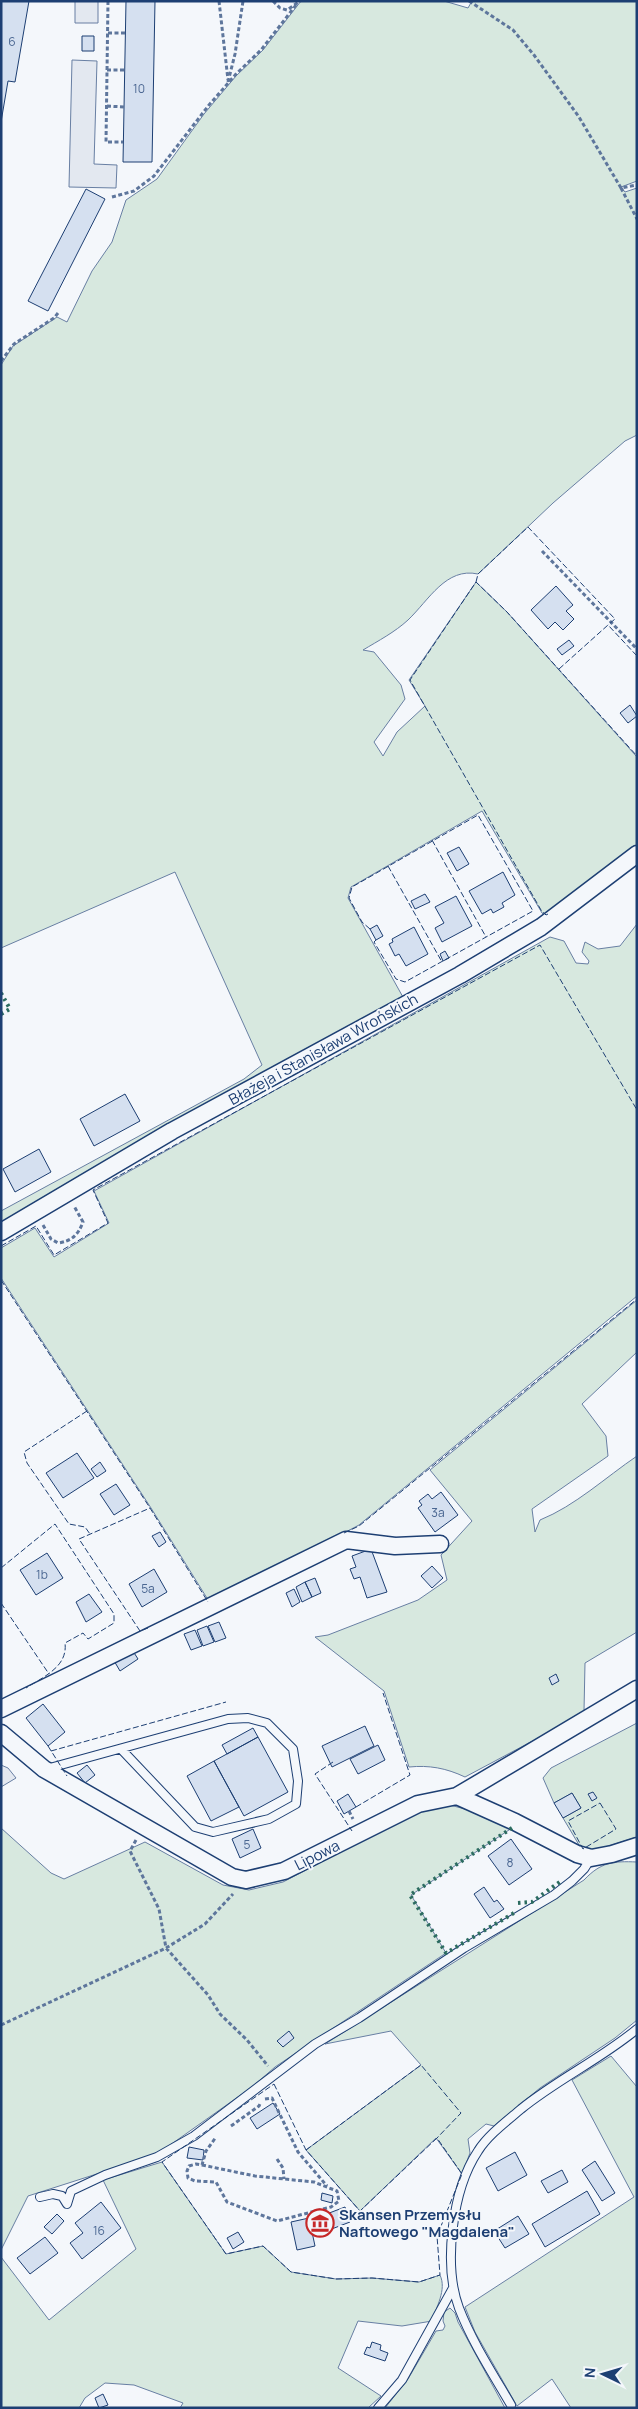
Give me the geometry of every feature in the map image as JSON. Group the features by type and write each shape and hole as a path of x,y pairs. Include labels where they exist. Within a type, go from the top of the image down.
{"street":[{"name":"Błażeja i Stanisława Wrońskich","path":"1,1232 172,1131 460,975 541,927 637,854"},
{"path":"1,1708 346,1540 395,1546 440,1544"},
{"name":"Lipowa","path":"246,1880 284,1871 418,1804 457,1796 637,1689"},
{"path":"1,1733 44,1769 232,1877 246,1880"},
{"path":"457,1796 515,1822 577,1854 591,1858 636,1847"}],"lane":[{"path":"44,1769 228,1719 248,1718 267,1723 293,1749 298,1782 296,1804 269,1819 212,1832 195,1827 121,1749"},
{"path":"40,2197 53,2194 62,2196 67,2204 71,2191 106,2174 163,2154 219,2118 315,2044 359,2018 464,1948 554,1895 584,1869 591,1858"},
{"path":"511,2406 468,2328 453,2288 454,2218 468,2170 487,2139 522,2108 637,2029"},
{"path":"378,2408 402,2380 453,2288"}],"path":[{"path":"108,1 106,142 123,142"},
{"path":"219,1 228,83"},
{"path":"228,83 235,54 243,1"},
{"path":"273,1 280,8 287,10 296,5"},
{"path":"112,197 134,191 154,176 228,83 261,50 300,1"},
{"path":"469,1 498,18 513,30 534,55 579,116 637,219"},
{"path":"108,33 126,33"},
{"path":"107,70 125,70"},
{"path":"107,106 124,107"},
{"path":"621,188 637,185"},
{"path":"1,361 14,344 54,318 58,313"},
{"path":"542,551 637,649"},
{"path":"32,1214 43,1224 51,1239 58,1243 69,1241 79,1233 83,1222 66,1194"},
{"path":"143,1826 130,1852 159,1909 166,1948 208,1995 220,2014 265,2060 273,2076"},
{"path":"1,2026 166,1948 205,1924 246,1880"},
{"path":"202,2165 206,2151 216,2137 259,2106 261,2099 272,2098 298,2152 327,2186 339,2195 339,2201 330,2207 277,2221 227,2202 216,2182 195,2181 188,2178 189,2166 196,2164 255,2176 303,2180 327,2186"},
{"path":"277,2158 284,2168 284,2179"}],"shaded area":[{"path":"75,1 98,1 98,23 75,23"},
{"path":"301,1 444,1 468,8 472,1 637,1 637,181 621,187 625,192 637,188 637,435 625,441 553,503 478,574 467,573 447,580 408,620 363,650 374,652 401,685 405,699 374,742 383,756 397,732 425,706 409,680 476,582 507,612 637,757 637,849 546,916 542,913 482,811 351,887 348,898 404,999 287,1059 267,1076 1,1228 1,1211 244,1079 262,1065 175,872 1,948 1,365 13,346 57,317 67,322 92,271 112,242 126,200 157,179 204,114 236,76 263,50"},
{"path":"72,60 97,61 94,164 117,165 116,188 69,187"},
{"path":"637,924 637,1296 359,1525 210,1603 151,1508 1,1278 1,1248 35,1228 54,1257 109,1223 94,1191 550,937 564,941 576,963 588,964 589,961 582,952 585,942 598,949 620,946"},
{"path":"637,1300 637,1352 582,1404 606,1436 608,1456 532,1509 535,1532 540,1520 566,1507 637,1456 637,1632 585,1663 584,1711 587,1712 465,1777 437,1768 424,1766 409,1767 384,1691 315,1637 328,1635 418,1600 447,1580 441,1555 472,1521 430,1470"},
{"path":"637,1723 637,1837 596,1850 582,1850 563,1818 581,1808 572,1793 554,1803 543,1778 551,1768"},
{"path":"1,1765 8,1768 16,1778 1,1787"},
{"path":"450,1805 491,1816 512,1828 411,1895 446,1953 275,2067 252,2087 156,2155 28,2196 1,2250 1,1828 51,1873 64,1879 145,1842 223,1885 249,1890 283,1882 423,1809"},
{"path":"637,1862 637,2020 615,2038 540,2088 494,2126 486,2124 468,2139 470,2153 462,2174 436,2138 360,2211 306,2150 421,2065 391,2031 325,2044 584,1880 596,1869 608,1864"},
{"path":"611,2056 637,2087 637,2408 571,2408 552,2379 517,2406 475,2332 465,2307 634,2197 572,2080"},
{"path":"162,2162 226,2254 263,2246 291,2272 336,2279 372,2278 419,2282 440,2275 442,2292 432,2321 402,2326 358,2321 338,2368 381,2396 368,2408 180,2408 183,2403 134,2385 105,2383 85,2398 79,2408 1,2408 1,2257 49,2320 136,2249 103,2180"},
{"path":"450,2308 455,2313 458,2322 505,2408 385,2408 408,2379 436,2331 443,2330 445,2326 443,2321 444,2312"}],"building":[{"path":"1,1 29,1 15,82 8,81 1,122"},
{"path":"126,1 155,1 152,162 123,162"},
{"path":"82,36 94,36 94,51 82,51"},
{"path":"86,189 105,199 48,311 28,301"},
{"path":"556,586 573,605 566,611 574,619 563,630 555,622 548,629 531,610"},
{"path":"569,640 574,646 562,655 557,649"},
{"path":"630,705 637,716 628,723 620,713"},
{"path":"459,847 469,864 457,871 447,853"},
{"path":"503,872 515,895 502,903 504,907 493,913 491,909 482,914 469,891"},
{"path":"425,894 430,902 415,909 411,901"},
{"path":"456,896 472,926 442,942 435,928 444,923 435,907"},
{"path":"377,925 383,936 376,940 370,929"},
{"path":"414,927 428,954 406,966 399,954 395,956 389,944 393,942 392,939"},
{"path":"445,951 449,958 443,961 440,954"},
{"path":"125,1094 140,1121 94,1146 80,1119"},
{"path":"39,1149 51,1172 15,1192 3,1169"},
{"path":"77,1453 94,1478 63,1498 46,1473"},
{"path":"100,1462 106,1471 97,1477 91,1469"},
{"path":"116,1484 130,1505 114,1515 100,1494"},
{"path":"441,1492 458,1515 435,1532 418,1508 422,1505 419,1501 428,1494 432,1499"},
{"path":"160,1532 166,1542 159,1547 152,1536"},
{"path":"371,1549 387,1592 367,1598 360,1577 354,1579 350,1569 356,1567 352,1556"},
{"path":"47,1553 63,1578 36,1595 20,1570"},
{"path":"432,1566 443,1578 432,1588 421,1576"},
{"path":"154,1569 167,1592 142,1607 129,1584"},
{"path":"315,1578 321,1593 312,1597 305,1582"},
{"path":"305,1582 312,1597 302,1602 296,1587"},
{"path":"294,1589 300,1602 292,1607 286,1593"},
{"path":"89,1594 102,1612 86,1622 76,1602"},
{"path":"219,1622 226,1638 215,1642 208,1626"},
{"path":"207,1626 214,1642 203,1646 197,1630"},
{"path":"195,1630 202,1646 191,1650 184,1634"},
{"path":"131,1648 138,1659 120,1671 113,1659"},
{"path":"556,1674 559,1681 552,1685 549,1678"},
{"path":"43,1704 65,1732 48,1746 26,1718"},
{"path":"365,1726 374,1746 332,1767 322,1746"},
{"path":"253,1728 258,1737 227,1754 222,1745"},
{"path":"258,1737 288,1792 244,1816 214,1761"},
{"path":"378,1745 385,1760 358,1774 350,1759"},
{"path":"214,1761 239,1807 211,1821 187,1776"},
{"path":"87,1765 95,1775 85,1783 77,1773"},
{"path":"593,1792 597,1798 592,1801 588,1794"},
{"path":"572,1793 581,1808 563,1818 554,1803"},
{"path":"348,1794 356,1807 344,1814 337,1801"},
{"path":"253,1829 261,1848 240,1858 232,1839"},
{"path":"511,1839 532,1869 509,1885 488,1856"},
{"path":"484,1887 494,1902 497,1900 504,1909 490,1918 474,1894"},
{"path":"289,2031 294,2038 283,2047 277,2041"},
{"path":"273,2103 280,2114 257,2129 250,2118"},
{"path":"189,2147 204,2150 203,2160 187,2158"},
{"path":"515,2152 527,2175 498,2191 486,2168"},
{"path":"595,2161 615,2193 602,2201 582,2170"},
{"path":"562,2170 568,2182 548,2193 541,2181"},
{"path":"587,2191 600,2214 545,2247 532,2224"},
{"path":"322,2193 333,2196 332,2203 321,2200"},
{"path":"101,2202 121,2228 82,2259 70,2243 83,2233 75,2223"},
{"path":"345,2207 350,2222 329,2230 324,2215"},
{"path":"57,2214 64,2221 52,2234 44,2227"},
{"path":"518,2216 529,2234 505,2248 494,2231"},
{"path":"309,2218 315,2246 297,2250 291,2222"},
{"path":"238,2232 244,2242 233,2249 227,2238"},
{"path":"45,2237 58,2253 30,2274 17,2258"},
{"path":"372,2342 381,2345 380,2350 388,2353 385,2361 364,2354 367,2347 370,2348"},
{"path":"103,2394 108,2405 99,2408 95,2398"}],"hedge":[{"path":"1,993 10,1009 1,1014"},
{"path":"512,1828 410,1895 446,1953 514,1913"},
{"path":"518,1903 532,1902 561,1881"}],"fence":[{"path":"476,582 478,574 528,527 615,619 608,625"},
{"path":"548,914 546,915 541,910 410,680 476,582 507,612 637,756"},
{"path":"559,669 608,625 637,656"},
{"path":"370,929 362,922 349,898 352,887 478,815 533,911 405,982 396,979 374,942 376,940"},
{"path":"432,840 486,937"},
{"path":"388,866 442,962"},
{"path":"1,1246 36,1226 54,1255 108,1223 93,1190 540,945 637,1110"},
{"path":"1,1280 150,1508 208,1602"},
{"path":"344,1533 359,1526 637,1299"},
{"path":"87,1411 24,1452 27,1463 69,1524 85,1527 90,1534"},
{"path":"148,1628 140,1631 79,1539 150,1508"},
{"path":"1,1568 55,1524 114,1614 114,1623 88,1639 83,1633 65,1643 63,1659 58,1665 47,1675 26,1688"},
{"path":"1,1603 49,1674"},
{"path":"356,1807 410,1775 383,1693"},
{"path":"51,1751 226,1702"},
{"path":"48,1746 67,1776"},
{"path":"333,1762 315,1774 352,1831"},
{"path":"600,1803 616,1829 583,1849 568,1821 600,1803"},
{"path":"306,2150 421,2065 461,2113 437,2138"},
{"path":"274,2084 306,2150 360,2211 437,2138 462,2174 437,2236 440,2275 419,2282 372,2278 336,2279 291,2272 263,2246 226,2254 162,2162 274,2084"}],"place":[{"name":"Skansen Przemysłu Naftowego \"Magdalena\"","path":"320,2223"}]}
